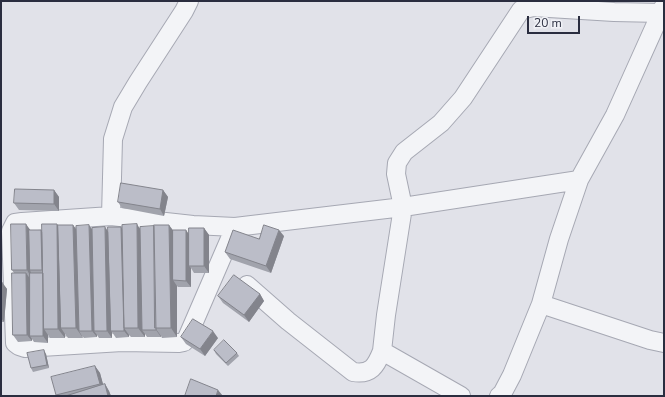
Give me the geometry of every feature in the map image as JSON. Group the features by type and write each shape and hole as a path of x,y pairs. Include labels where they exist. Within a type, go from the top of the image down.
{"street":[{"path":"111,216 113,139 123,107 189,1"},
{"path":"247,285 288,321 353,372 362,374 372,370 382,351 386,315 403,207 396,174 397,162 404,152 441,123 463,98 521,10 533,7 614,12 663,10 615,115 579,180 559,239 541,304 512,375 502,394 499,396"},
{"path":"235,228 184,342 122,342 25,348 15,343 11,231 15,223 111,216 235,228 403,207 579,180"},
{"path":"541,304 650,340 664,343"},
{"path":"382,351 461,396"}],"building":[{"path":"121,183 163,190 160,209 118,202"},
{"path":"15,189 54,190 54,204 14,203"},
{"path":"11,224 26,224 27,270 12,270"},
{"path":"42,224 57,224 58,329 44,329"},
{"path":"137,224 138,328 124,328 122,225"},
{"path":"58,225 73,225 76,328 61,328"},
{"path":"89,225 92,331 79,331 76,226"},
{"path":"154,225 169,225 171,328 155,328"},
{"path":"264,225 279,230 266,266 225,252 233,230 259,239"},
{"path":"154,226 156,330 142,330 140,227"},
{"path":"105,227 107,331 94,331 92,228"},
{"path":"108,227 121,227 124,331 111,331"},
{"path":"189,228 204,228 204,266 189,266"},
{"path":"29,230 41,230 42,270 30,270"},
{"path":"173,230 186,230 186,281 173,280"},
{"path":"12,273 26,273 27,335 13,335"},
{"path":"30,273 43,273 43,336 30,336"},
{"path":"234,275 260,294 244,315 218,296"},
{"path":"193,319 213,331 200,349 181,337"},
{"path":"224,340 237,353 226,363 214,350"},
{"path":"44,350 47,365 31,368 27,353"},
{"path":"95,366 100,384 56,395 51,377"},
{"path":"191,379 218,390 216,396 185,396"},
{"path":"105,384 108,396 66,396"}]}
